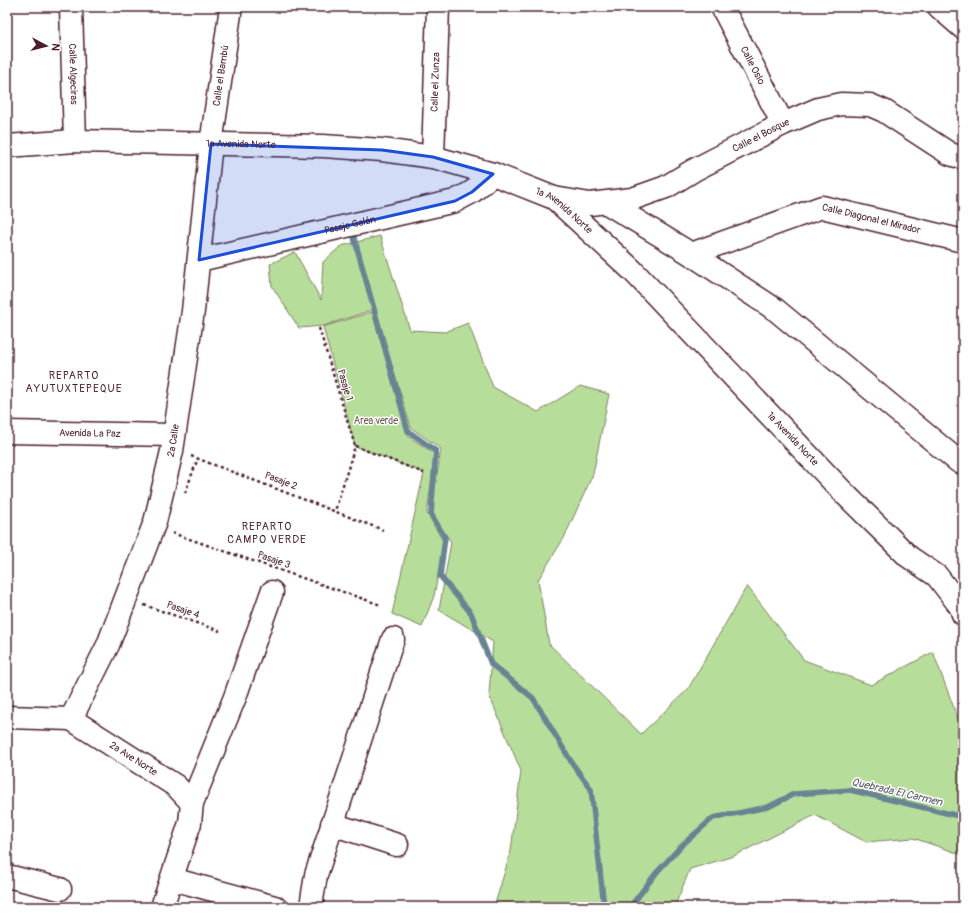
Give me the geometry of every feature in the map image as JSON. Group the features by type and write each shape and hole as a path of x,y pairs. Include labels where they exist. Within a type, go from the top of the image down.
{"street":[{"name":"Calle Algeciras","path":"72,7 75,142"},
{"name":"Calle el Bambú","path":"211,144 231,7"},
{"name":"Calle el Zunza","path":"433,157 438,7"},
{"name":"Calle Oslo","path":"722,7 783,124"},
{"path":"938,7 963,28"},
{"name":"Calle el Bosque","path":"554,198 590,204 632,199 666,187 694,170 783,124 818,109 841,104 870,105 884,111 950,154 963,158"},
{"name":"1a Avenida Norte","path":"7,146 75,142 330,147 382,150 433,157 493,174 554,198 632,270 844,494 909,557 937,576 960,606 963,614"},
{"name":"2a Calle","path":"71,719 108,645 155,522 172,443 193,311 211,144"},
{"name":"Pasaje Galán","path":"199,260 455,201 472,192 493,174"},
{"path":"607,203 692,254 776,310 959,462 963,458"},
{"name":"Calle Diagonal el Mirador","path":"692,254 822,207 963,241"},
{"name":"Avenida La Paz","path":"7,432 172,443"},
{"path":"162,907 190,823 192,803 235,697 272,592"},
{"path":"313,907 312,900 316,875 393,639"},
{"path":"7,717 71,719"},
{"name":"2a Ave Norte","path":"71,719 176,786 192,803"},
{"path":"332,824 397,846"},
{"path":"7,876 60,889"},
{"path":"172,879 275,907"}],"path":[{"name":"Pasaje 1","path":"319,328 355,446"},
{"name":"Pasaje 2","path":"172,443 198,458 383,530"},
{"path":"335,511 355,446 424,473"},
{"path":"184,495 198,458"},
{"name":"Pasaje 3","path":"169,532 381,605"},
{"name":"Pasaje 4","path":"141,604 220,631"}],"highlighted area":[{"path":"211,144 382,150 433,157 493,174 472,192 455,201 199,260"}],"green space":[{"path":"380,236 410,330 445,332 468,323 493,387 538,412 580,386 609,394 593,474 564,538 538,580 549,644 641,734 688,689 747,586 804,660 871,685 933,652 963,732 963,855 913,838 866,842 815,815 734,856 690,869 676,903 671,907 494,907 511,851 521,771 489,695 493,642 439,610 451,542 431,512 441,449 411,428 375,309 323,326 299,328 272,286 270,264 295,252 321,300 323,262 341,246"},
{"name":"Area verde","path":"372,312 408,436 435,454 427,513 444,543 434,596 422,627 392,614 424,473 355,446 323,327"}],"waterway":[{"path":"352,230 408,431 436,451 431,514 445,538 440,576 471,613 491,664 533,698 572,763 591,789 604,907"},
{"name":"Quebrada El Carmen","path":"630,907 657,872 682,845 713,818 768,807 794,794 850,790 963,817"}],"district":[{"name":"REPARTO AYUTUXTEPEQUE","path":"74,381"},
{"name":"REPARTO CAMPO VERDE","path":"267,532"}]}
